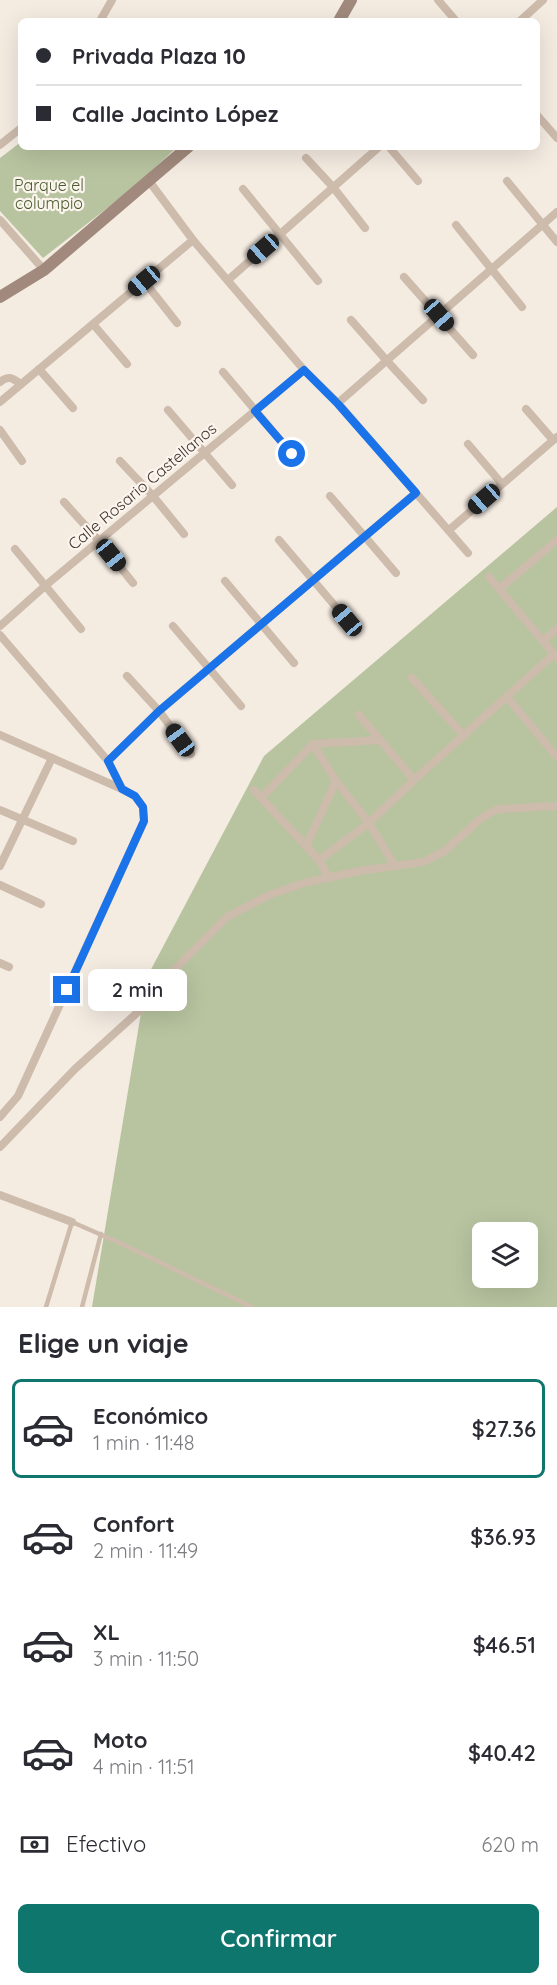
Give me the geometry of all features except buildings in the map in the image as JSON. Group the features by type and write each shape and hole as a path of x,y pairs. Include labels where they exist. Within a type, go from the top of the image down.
{"main road":[{"path":"341,18 351,0"},
{"path":"0,297 44,270 185,150"}],"street":[{"path":"102,18 112,0"},
{"path":"438,0 453,18"},
{"path":"523,18 543,0"},
{"path":"540,118 557,138"},
{"path":"0,145 18,130"},
{"path":"228,280 376,150"},
{"path":"392,150 418,181"},
{"path":"306,158 333,187 365,228"},
{"path":"149,181 193,240 304,370 338,404 468,553"},
{"path":"507,181 557,242"},
{"path":"243,189 318,281"},
{"path":"338,404 557,212"},
{"path":"0,220 44,270"},
{"path":"456,225 522,308"},
{"path":"0,402 193,240"},
{"path":"404,278 473,355"},
{"path":"144,281 177,323"},
{"path":"351,320 423,400"},
{"path":"93,324 127,364"},
{"path":"39,369 73,408"},
{"name":"Calle Rosario Castellanos","path":"0,626 304,370"},
{"path":"223,372 292,454"},
{"path":"0,381 10,377 21,384"},
{"path":"168,410 232,485"},
{"path":"449,530 555,438 526,410"},
{"path":"0,430 22,461"},
{"path":"468,444 502,484"},
{"path":"120,461 184,534"},
{"path":"108,761 159,711 416,493"},
{"path":"330,496 396,573"},
{"path":"64,502 134,583"},
{"path":"279,540 347,620"},
{"path":"500,589 557,540"},
{"path":"15,549 81,629"},
{"path":"319,860 369,823 414,780 555,656 489,577"},
{"path":"225,581 294,663"},
{"path":"173,626 242,706"},
{"path":"543,641 557,629"},
{"path":"0,635 108,761 122,789"},
{"path":"127,676 159,711 191,754"},
{"path":"412,678 464,736"},
{"path":"507,697 557,757"},
{"path":"359,715 414,780"},
{"path":"0,735 135,796 143,807 144,821 18,1096 0,1117"},
{"path":"261,798 313,744 380,740"},
{"path":"313,744 336,781 369,823 395,866"},
{"path":"0,866 52,758"},
{"path":"306,846 336,781"},
{"path":"254,790 319,860 329,878"},
{"path":"0,1147 75,1069 149,1002 167,977 227,917 269,895 329,878 423,862 445,851 481,818 498,809 557,806"},
{"path":"0,810 73,841"},
{"path":"0,885 42,904"},
{"path":"0,963 9,967"},
{"path":"0,1195 72,1222"}],"lane":[{"path":"46,1307 72,1222 252,1307"},
{"path":"82,1307 101,1234"}],"green space":[{"name":"Parque el columpio","path":"18,144 18,150 174,150 133,188 43,258 0,211 0,158"},
{"path":"557,507 557,1307 92,1307 147,977 264,756"}],"route":[{"path":"67,990 144,821 143,807 135,796 122,789 108,761 159,711 416,493 338,404 304,370 255,411 292,454"}]}
